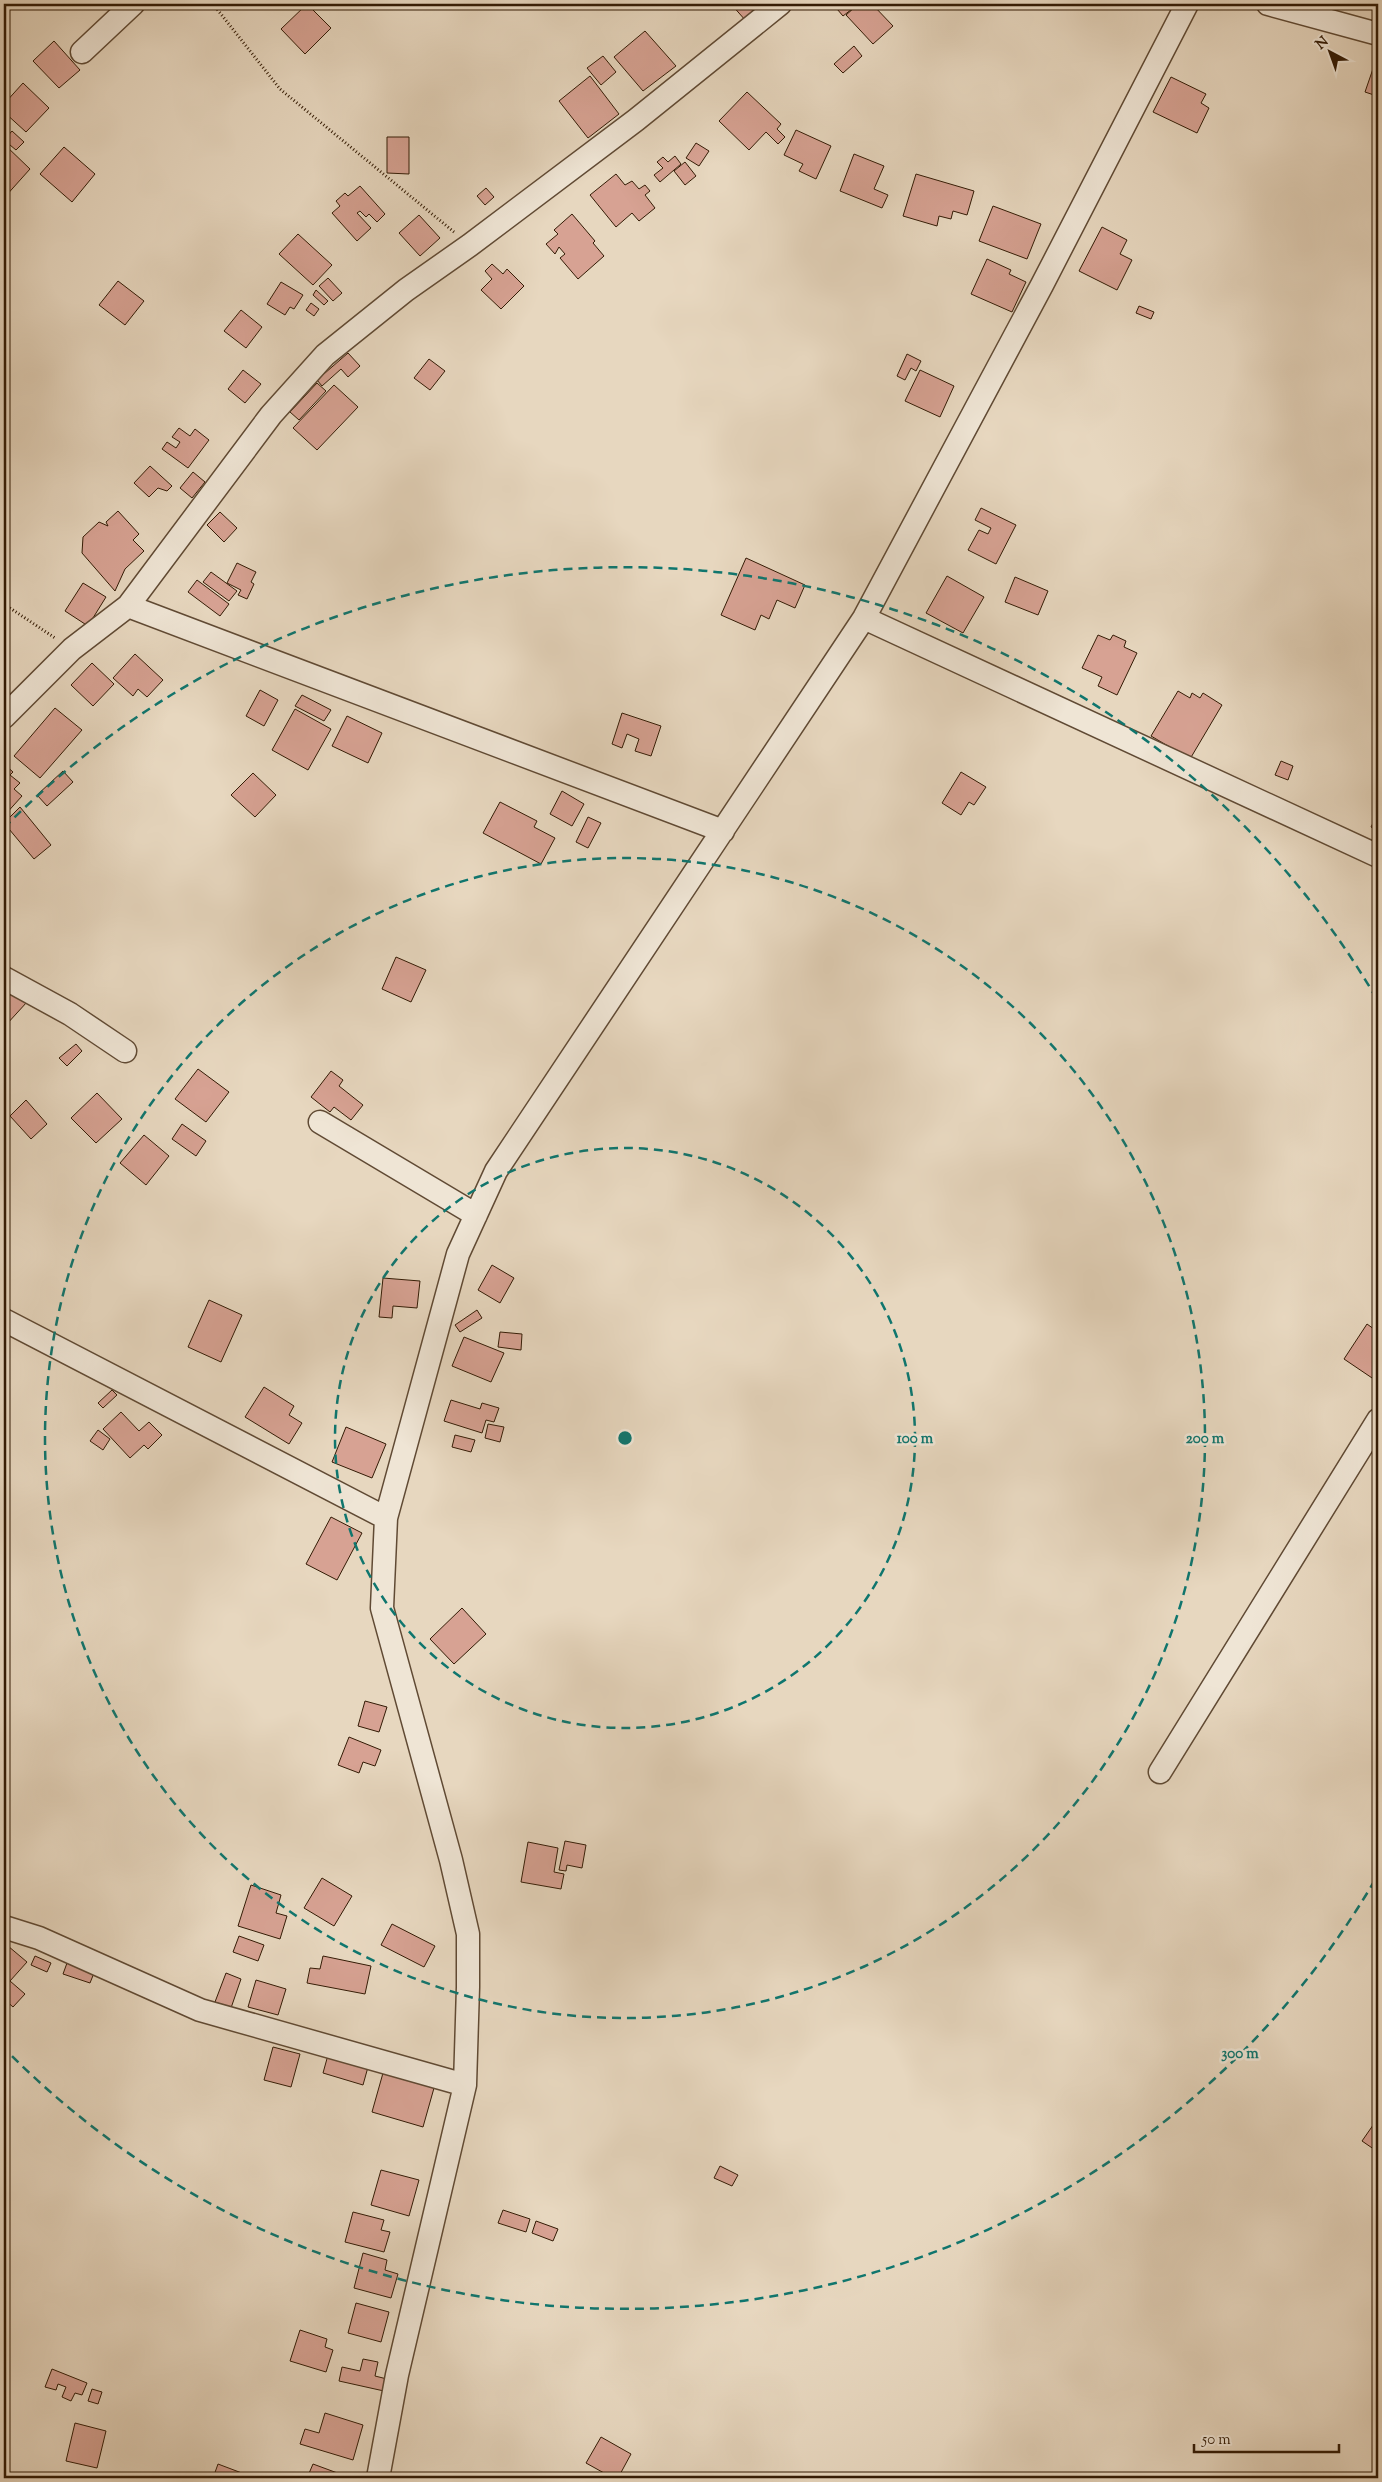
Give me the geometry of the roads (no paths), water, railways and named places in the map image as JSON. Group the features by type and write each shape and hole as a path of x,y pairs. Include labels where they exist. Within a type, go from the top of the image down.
{"street":[{"path":"82,52 133,4"},
{"path":"4,717 72,649 128,606 271,415 325,355 406,290 470,245 636,120 780,4"},
{"path":"378,2478 397,2374 465,2085 468,1934 382,1608 386,1518 458,1254 496,1171 864,618 1042,285 1187,4"},
{"path":"1268,4 1378,34"},
{"path":"128,606 723,831"},
{"path":"864,618 1378,856"},
{"path":"4,978 70,1014 125,1051"},
{"path":"320,1122 476,1215"},
{"path":"4,1320 386,1518"},
{"path":"1160,1772 1378,1420"},
{"path":"4,1927 48,1942 200,2010 465,2085"}]}
